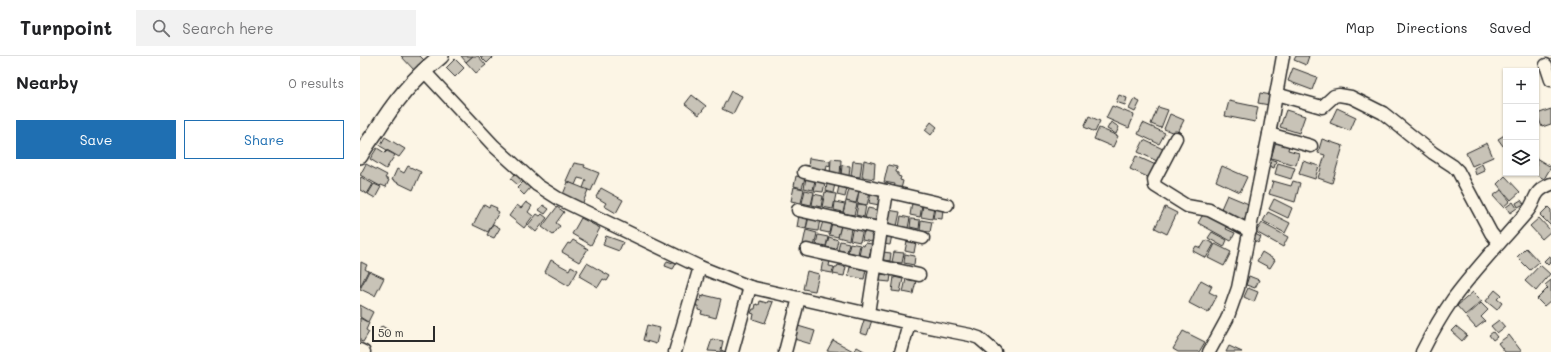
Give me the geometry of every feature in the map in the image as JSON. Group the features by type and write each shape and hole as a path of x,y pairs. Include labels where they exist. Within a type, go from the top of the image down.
{"main road":[{"path":"361,152 394,103 423,70 441,56"}],"street":[{"path":"1209,352 1233,305 1250,231 1283,56"},
{"path":"1546,65 1551,80"},
{"path":"423,70 494,146 529,179 559,198 700,267 750,287 970,335 979,338 995,352"},
{"path":"1276,94 1322,107 1334,96 1344,95 1383,113 1458,171 1495,238"},
{"path":"1269,134 1312,146"},
{"path":"1176,138 1154,180 1155,186 1187,206 1209,210 1250,231"},
{"path":"804,172 946,205"},
{"path":"1422,352 1435,326 1495,238 1530,209 1535,195 1551,184"},
{"path":"868,313 888,191"},
{"path":"798,210 924,238"},
{"path":"807,250 919,275"},
{"path":"675,352 700,267"},
{"path":"732,352 750,287"},
{"path":"785,352 799,298"},
{"path":"901,352 910,323"},
{"path":"360,350 364,352"}],"building":[{"path":"401,56 420,56 424,60 414,70"},
{"path":"461,56 473,56 466,62"},
{"path":"473,56 478,56 486,65 476,73 466,62"},
{"path":"480,56 494,56 487,63"},
{"path":"1296,56 1309,56 1306,65 1294,60"},
{"path":"455,59 464,68 455,77 446,68"},
{"path":"1293,68 1317,77 1312,90 1288,81"},
{"path":"731,91 742,96 733,114 722,109"},
{"path":"1260,93 1271,95 1269,105 1258,103"},
{"path":"692,95 706,106 699,115 685,104"},
{"path":"1119,95 1127,98 1125,105 1116,102"},
{"path":"1134,99 1140,102 1135,112 1129,109"},
{"path":"1229,101 1258,107 1255,122 1225,116"},
{"path":"1112,106 1134,115 1129,128 1106,118"},
{"path":"1158,107 1168,110 1161,128 1151,124"},
{"path":"1337,108 1356,117 1350,131 1330,123"},
{"path":"1551,109 1551,124 1542,127 1539,119 1539,113"},
{"path":"1286,110 1305,116 1299,133 1280,127"},
{"path":"1170,114 1184,120 1177,134 1164,129"},
{"path":"1089,116 1100,121 1095,132 1084,127"},
{"path":"931,122 937,127 931,135 925,130"},
{"path":"1111,122 1119,127 1116,134 1107,129"},
{"path":"1143,123 1165,133 1159,144 1138,134"},
{"path":"1099,128 1118,136 1113,147 1094,139"},
{"path":"1503,136 1503,146 1498,139"},
{"path":"385,137 405,149 399,157 380,146"},
{"path":"1322,139 1343,146 1332,183 1318,178 1325,155 1318,153"},
{"path":"1144,140 1165,150 1159,162 1138,152"},
{"path":"1276,141 1289,145 1288,150 1299,153 1296,165 1271,158"},
{"path":"1487,143 1493,157 1472,166 1466,153"},
{"path":"377,148 385,153 387,151 395,155 386,169 370,159"},
{"path":"1136,156 1158,166 1152,179 1130,169"},
{"path":"809,158 830,161 830,166 827,165 826,171 808,168"},
{"path":"831,159 841,160 840,176 830,175"},
{"path":"1270,159 1276,161 1274,168 1268,166"},
{"path":"864,160 875,163 874,179 862,177"},
{"path":"1539,160 1551,167 1544,179 1539,176"},
{"path":"853,161 862,162 860,177 851,176"},
{"path":"1303,161 1319,166 1315,179 1299,174"},
{"path":"574,163 585,165 584,167 599,173 591,191 583,188 586,180 578,178 575,185 566,181"},
{"path":"1278,163 1295,168 1291,179 1275,174"},
{"path":"366,164 387,175 385,178 389,180 386,187 380,186 360,175"},
{"path":"1482,164 1485,171 1476,175 1474,168"},
{"path":"842,165 850,166 849,177 841,176"},
{"path":"888,165 897,167 896,172 898,173 898,176 901,177 900,180 903,181 901,189 894,187 895,184 884,182"},
{"path":"408,166 421,172 413,190 392,180 397,169 404,173"},
{"path":"1222,166 1247,177 1240,192 1216,181"},
{"path":"516,173 523,179 518,185 511,179"},
{"path":"796,176 805,178 802,188 794,186"},
{"path":"1505,176 1520,192 1511,200 1497,184"},
{"path":"361,177 373,184 367,194 360,190"},
{"path":"806,178 815,180 813,190 804,188"},
{"path":"524,181 531,187 524,195 517,188"},
{"path":"816,181 825,183 823,192 814,191"},
{"path":"1273,181 1291,186 1293,181 1300,183 1295,202 1269,194"},
{"path":"568,182 588,190 582,205 562,197"},
{"path":"827,183 835,184 833,193 826,191"},
{"path":"374,184 381,187 375,198 368,194"},
{"path":"839,186 847,188 845,197 837,195"},
{"path":"794,187 804,189 801,203 791,201"},
{"path":"601,188 623,200 616,213 604,206 606,203 596,197"},
{"path":"849,189 859,191 856,203 846,201"},
{"path":"805,190 814,192 811,205 802,203"},
{"path":"1501,190 1510,201 1503,207 1493,196"},
{"path":"859,191 870,193 867,205 857,203"},
{"path":"825,192 836,194 833,209 822,207"},
{"path":"871,193 881,196 879,205 869,203"},
{"path":"814,194 823,196 821,207 812,205"},
{"path":"1227,195 1251,205 1244,222 1220,211"},
{"path":"1274,199 1292,208 1288,218 1269,209"},
{"path":"1521,200 1524,204 1518,207 1516,203"},
{"path":"846,201 857,204 854,215 843,213"},
{"path":"526,202 532,206 528,212 533,216 524,228 509,216 517,205 521,208"},
{"path":"835,202 845,204 843,212 834,210"},
{"path":"1513,202 1517,208 1510,213 1506,207"},
{"path":"912,203 922,205 920,217 910,215"},
{"path":"484,204 489,207 490,205 497,208 496,210 499,212 488,232 473,225"},
{"path":"858,204 866,205 864,217 856,215"},
{"path":"543,205 549,209 545,214 539,210"},
{"path":"923,205 934,206 932,219 921,217"},
{"path":"557,207 564,212 556,223 560,226 553,235 542,227"},
{"path":"1165,207 1177,213 1167,234 1155,228"},
{"path":"1548,207 1551,210 1551,226 1540,215"},
{"path":"868,208 877,210 876,214 879,214 878,221 865,218"},
{"path":"935,208 943,209 942,219 933,218"},
{"path":"888,210 900,212 897,226 885,224"},
{"path":"1205,211 1229,224 1226,229 1235,233 1231,241 1198,223"},
{"path":"1268,212 1290,223 1285,233 1263,221"},
{"path":"537,214 540,216 542,214 547,218 536,232 528,225"},
{"path":"799,215 808,217 806,229 797,227"},
{"path":"901,216 910,218 908,228 899,227"},
{"path":"809,217 820,219 818,231 806,229"},
{"path":"581,218 600,228 591,245 572,234"},
{"path":"1539,218 1551,231 1542,239 1530,226"},
{"path":"911,219 920,220 919,229 910,227"},
{"path":"921,220 932,222 930,232 920,231"},
{"path":"823,221 831,223 829,233 820,231"},
{"path":"832,223 841,225 838,237 829,235"},
{"path":"1262,223 1288,237 1283,247 1256,232"},
{"path":"493,224 500,228 494,238 487,235"},
{"path":"841,226 851,228 849,240 838,237"},
{"path":"853,227 863,229 860,242 850,240"},
{"path":"806,230 817,233 814,247 803,244"},
{"path":"864,230 872,232 872,242 862,240"},
{"path":"1212,232 1227,240 1224,247 1208,238"},
{"path":"884,233 892,235 890,245 883,244"},
{"path":"1255,234 1261,237 1258,243 1252,239"},
{"path":"818,235 828,237 826,246 816,244"},
{"path":"606,236 623,242 619,251 603,245"},
{"path":"829,237 838,240 836,249 826,247"},
{"path":"573,240 588,249 579,262 562,252 568,243 570,244"},
{"path":"1206,240 1214,244 1206,258 1193,251 1196,246 1201,248"},
{"path":"840,241 849,243 847,252 838,250"},
{"path":"907,241 916,242 914,253 905,251"},
{"path":"850,243 860,245 858,254 848,252"},
{"path":"865,243 872,244 869,257 859,255 861,245 864,246"},
{"path":"1215,244 1231,252 1224,266 1208,258"},
{"path":"1526,248 1539,262 1530,270 1517,257"},
{"path":"883,252 891,253 890,261 882,260"},
{"path":"894,252 904,253 902,263 892,262"},
{"path":"1262,252 1275,260 1270,268 1257,261"},
{"path":"905,254 915,256 914,265 904,263"},
{"path":"1549,256 1551,257 1551,262 1548,265 1544,261"},
{"path":"551,260 569,270 571,266 578,270 569,286 545,272"},
{"path":"823,260 830,261 829,266 834,267 832,273 821,271"},
{"path":"667,261 676,264 673,269 665,266"},
{"path":"361,262 367,265 365,269 368,271 360,287"},
{"path":"587,263 610,276 607,281 603,279 598,287 579,276"},
{"path":"838,265 846,267 844,276 833,274 835,267"},
{"path":"1540,265 1550,274 1536,291 1525,281"},
{"path":"850,267 866,270 864,279 848,276"},
{"path":"369,271 384,278 375,296 360,289"},
{"path":"807,271 819,274 815,291 803,289"},
{"path":"880,274 891,275 890,282 880,281"},
{"path":"1249,276 1259,280 1255,288 1246,285"},
{"path":"894,277 903,279 900,292 892,291"},
{"path":"906,279 916,281 913,294 903,292"},
{"path":"1201,280 1212,286 1209,292 1217,296 1208,313 1189,303"},
{"path":"1551,280 1551,300 1544,306 1537,299 1548,288 1545,285"},
{"path":"1248,288 1258,292 1254,302 1244,297"},
{"path":"1495,290 1501,295 1497,299 1502,303 1497,310 1486,301"},
{"path":"1473,292 1482,301 1465,315 1457,306"},
{"path":"704,295 721,299 716,318 701,314 702,311 698,310 698,306 696,306 697,300 700,301 701,296 704,297"},
{"path":"760,301 767,303 768,301 773,302 765,323 753,319 754,314 751,313 753,309 755,309 756,304 759,305"},
{"path":"1481,303 1488,310 1481,317 1485,321 1476,328 1466,317"},
{"path":"360,305 373,312 368,322 360,317"},
{"path":"865,317 872,320 867,335 860,333"},
{"path":"360,318 369,323 366,330 369,332 363,342 360,341"},
{"path":"1499,320 1505,327 1497,333 1491,326"},
{"path":"647,325 660,328 656,344 643,340"},
{"path":"382,326 390,331 387,335 379,330"},
{"path":"798,326 815,331 811,344 794,339"},
{"path":"1456,326 1467,335 1462,341 1451,331"},
{"path":"1183,331 1205,342 1199,352 1178,352 1173,349"},
{"path":"1493,332 1497,337 1493,340 1489,335"},
{"path":"1509,335 1522,352 1505,352 1498,343"},
{"path":"712,339 723,341 721,350 726,352 708,351"},
{"path":"833,340 853,351 827,351"},
{"path":"1229,346 1242,352 1226,352"},
{"path":"857,347 866,352 854,352"}]}
